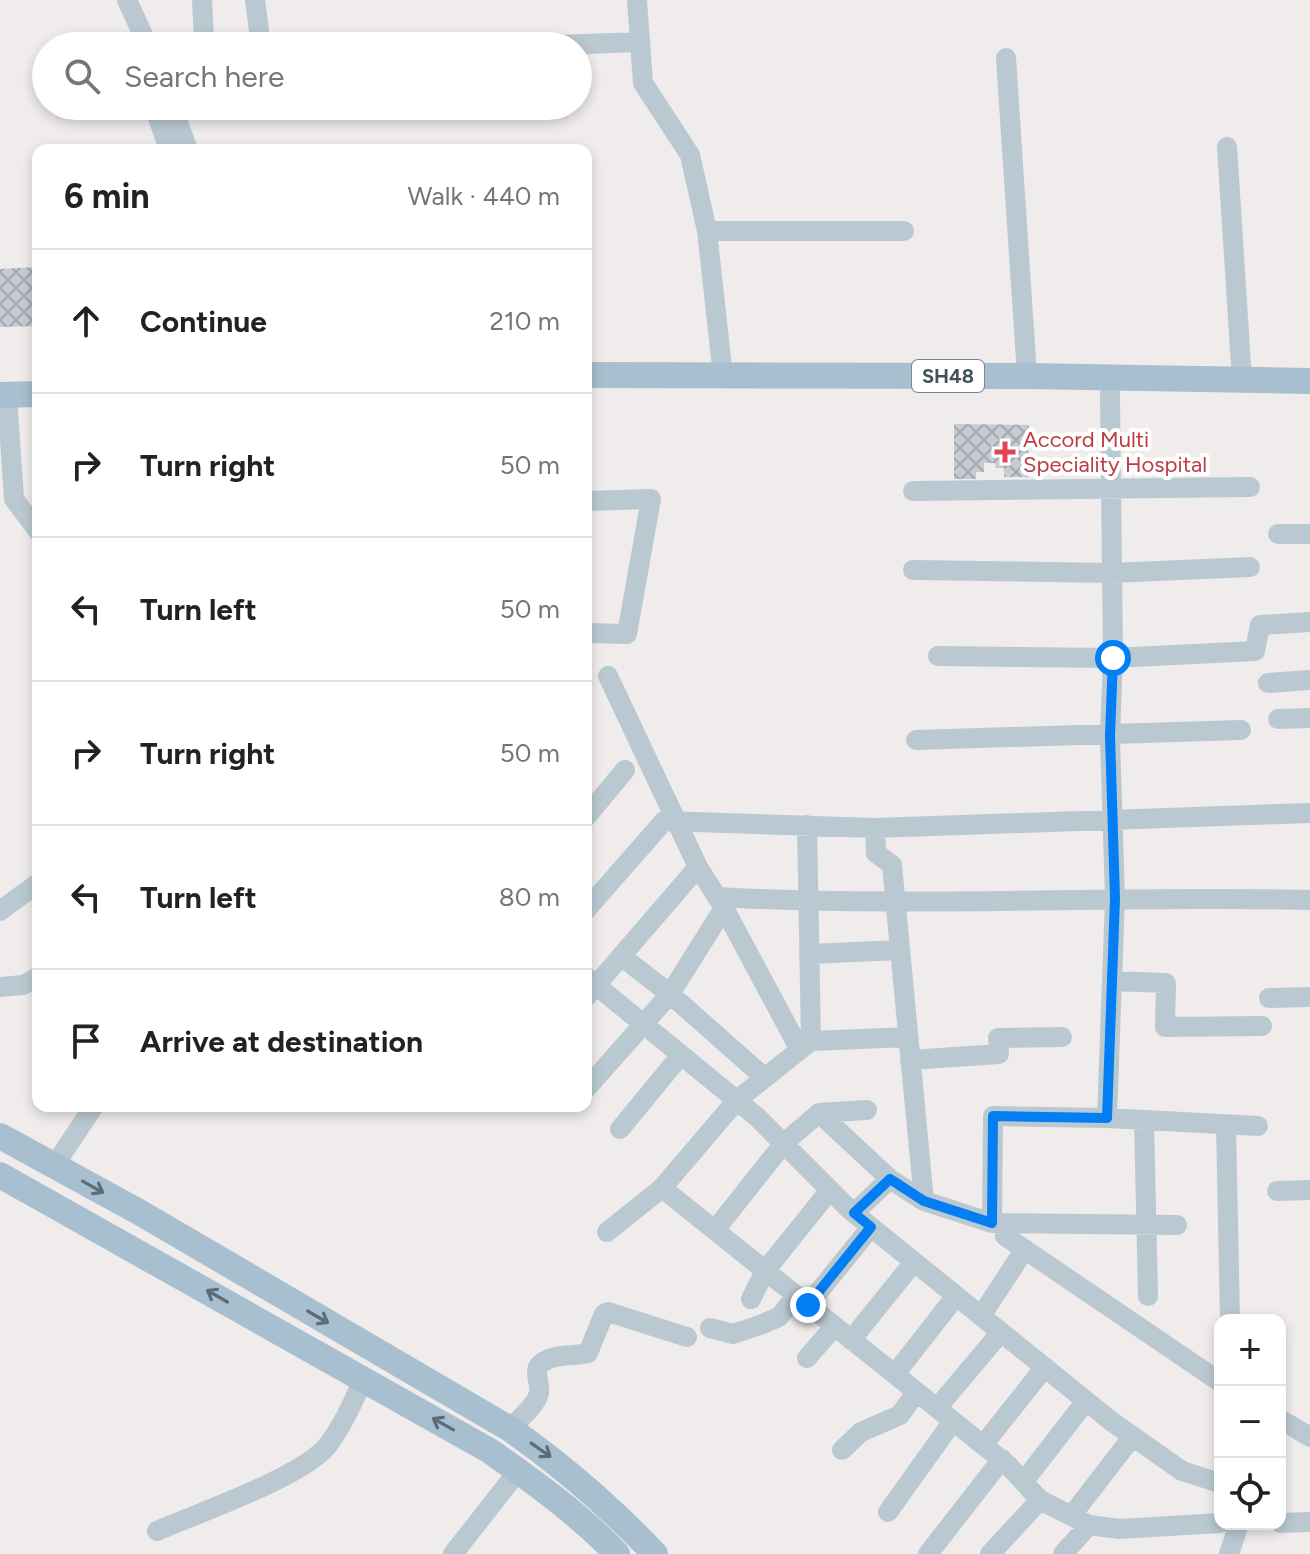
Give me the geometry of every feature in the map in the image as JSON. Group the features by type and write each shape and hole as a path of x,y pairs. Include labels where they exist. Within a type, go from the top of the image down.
{"main road":[{"name":"SH48","path":"592,375 1027,376 1310,381"},
{"path":"2,390 32,380"},
{"path":"2,390 32,393"},
{"name":"SH48","path":"592,391 1310,398"},
{"path":"0,1136 510,1429 560,1464 655,1554"},
{"path":"0,1175 490,1451 594,1530 617,1554"}],"street":[{"path":"117,0 128,32"},
{"path":"127,0 142,32"},
{"path":"202,0 204,32"},
{"path":"255,0 259,32"},
{"path":"637,0 643,83 690,155 707,231 723,376"},
{"path":"592,44 640,42"},
{"path":"1006,58 1027,376"},
{"path":"159,120 167,144"},
{"path":"177,120 186,144"},
{"path":"1227,147 1242,380"},
{"path":"707,231 904,231"},
{"path":"2,390 7,497 32,524"},
{"path":"1107,1118 1115,898 1110,736 1113,658 1110,394"},
{"path":"913,491 1250,487"},
{"path":"592,501 651,499 627,634 592,633"},
{"path":"1278,534 1310,534"},
{"path":"913,570 1112,573 1250,567"},
{"path":"938,656 1113,658 1255,651 1260,625 1310,622"},
{"path":"608,676 698,867 805,1046"},
{"path":"1268,683 1310,680"},
{"path":"1278,719 1310,718"},
{"path":"916,740 1241,730"},
{"path":"592,810 625,770"},
{"path":"592,903 664,821 875,828 1310,813"},
{"path":"805,1046 809,954 807,825"},
{"path":"875,828 876,853 892,865 924,1201"},
{"path":"592,983 621,956 698,867"},
{"path":"0,911 32,887"},
{"path":"721,903 1115,898 1310,900"},
{"path":"592,1082 670,994 721,903"},
{"path":"809,954 900,950"},
{"path":"621,956 670,994 764,1077"},
{"path":"0,987 23,985 32,980"},
{"path":"1112,981 1166,983 1165,1027 1262,1026"},
{"path":"592,988 643,1024 737,1100 854,1213 1086,1401 1182,1471 1214,1481"},
{"path":"1269,998 1310,997"},
{"path":"607,1232 662,1188 737,1100 805,1046 908,1037"},
{"path":"910,1060 999,1054 998,1038 1062,1037"},
{"path":"620,1129 681,1055"},
{"path":"715,1230 784,1143 819,1113 867,1110"},
{"path":"54,1166 90,1112"},
{"path":"819,1113 890,1179 924,1201 1000,1223 1177,1225"},
{"path":"1214,1378 1005,1236 1000,1223 993,1116 1258,1126"},
{"path":"1144,1120 1148,1296"},
{"path":"1226,1125 1230,1314"},
{"path":"854,1213 890,1179"},
{"path":"662,1188 1002,1459 1040,1500 1080,1520 1119,1529 1214,1523"},
{"path":"751,1299 765,1271 830,1190"},
{"path":"1277,1191 1310,1190"},
{"path":"710,1328 733,1334 779,1317 802,1300 871,1227"},
{"path":"981,1316 1025,1249"},
{"path":"851,1340 914,1262"},
{"path":"895,1374 956,1296"},
{"path":"510,1429 539,1393 537,1368 541,1363 558,1356 588,1353 604,1314 608,1312 687,1337"},
{"path":"807,1358 835,1326"},
{"path":"937,1408 1001,1332"},
{"path":"983,1445 1045,1367"},
{"path":"157,1531 300,1469 327,1446 351,1408 363,1379"},
{"path":"842,1450 861,1432 900,1415 916,1392"},
{"path":"1024,1481 1086,1401"},
{"path":"888,1512 953,1421"},
{"path":"1286,1423 1310,1437"},
{"path":"1063,1554 1080,1520 1133,1436"},
{"path":"928,1554 1002,1459"},
{"path":"453,1554 518,1471"},
{"path":"990,1554 1040,1500"},
{"path":"1286,1523 1310,1522"},
{"path":"1229,1554 1237,1530"}],"building":[{"path":"32,267 32,326 0,327 0,269"},
{"path":"954,424 1029,425 1028,477 1004,477 1004,468 996,468 995,463 984,463 984,472 976,472 976,479 954,479"}],"place":[{"name":"Accord Multi Speciality Hospital","path":"1005,452"}],"route":[{"path":"808,1305 871,1227 854,1213 890,1179 924,1201 992,1223 993,1116 1107,1118 1115,898 1110,736 1113,658"}]}
